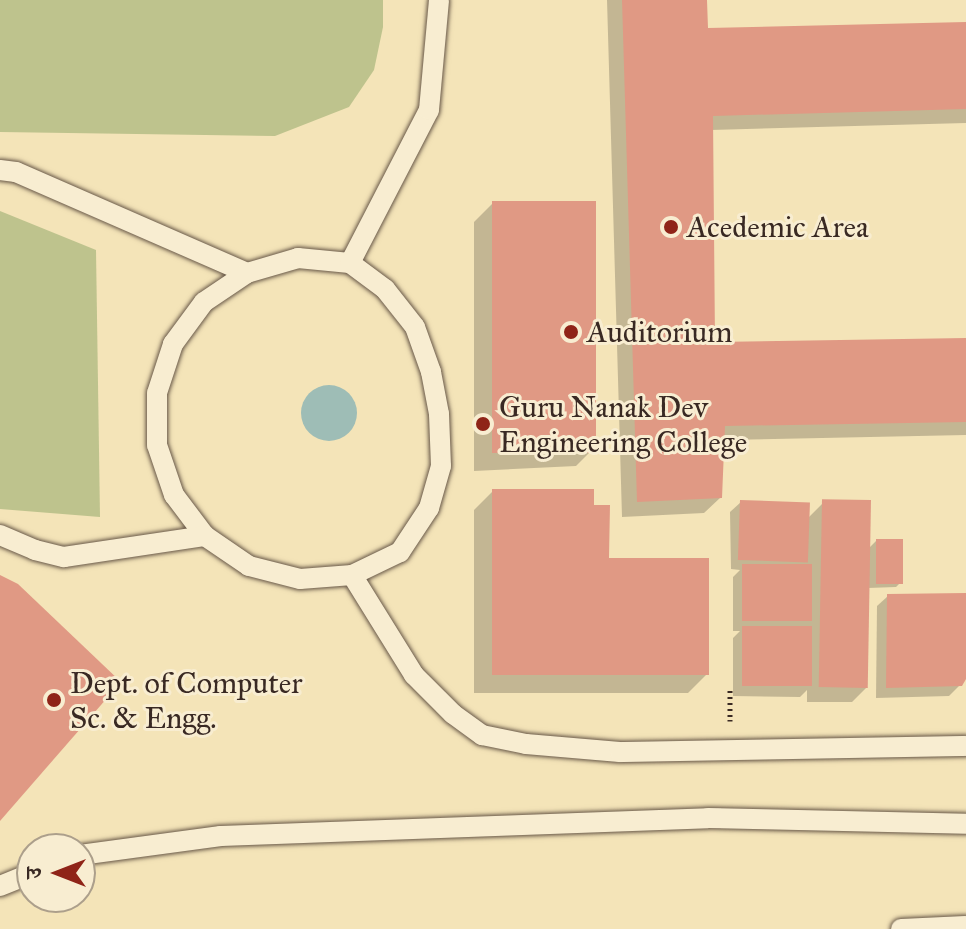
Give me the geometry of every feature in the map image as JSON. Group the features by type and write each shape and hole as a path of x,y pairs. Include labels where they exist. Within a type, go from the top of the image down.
{"lane":[{"path":"350,263 429,110 439,0"},
{"path":"0,170 16,172 247,273"},
{"path":"298,258 350,263 385,289 415,327 431,372 439,414 441,466 429,508 400,552 352,575 300,579 249,566 205,536 174,495 157,445 157,393 173,344 204,302 247,273 298,258"},
{"path":"0,535 35,550 64,557 205,536"},
{"path":"352,575 414,675 453,714 482,735 526,744 620,752 966,746"},
{"path":"96,853 221,836 692,819 966,824"},
{"path":"901,929 966,926"}],"green space":[{"path":"0,0 383,0 383,27 374,70 349,107 275,136 0,132"},
{"path":"0,211 96,250 100,517 0,509"}],"water":[{"path":"329,385 349,393 357,413 349,433 329,441 309,433 301,413 309,393"}],"building":[{"name":"Acedemic Area","path":"622,0 707,0 708,28 966,22 966,109 713,116 715,342 966,338 966,422 725,426 722,498 637,502"},
{"path":"492,201 596,201 596,453 492,453"},
{"path":"492,489 594,489 594,505 610,505 609,558 709,558 709,675 492,675"},
{"path":"822,499 871,500 868,688 819,687"},
{"path":"740,500 810,502 808,562 738,560"},
{"path":"876,539 903,539 903,584 876,584"},
{"path":"742,564 812,564 812,621 742,621"},
{"name":"Dept. of Computer Sc. & Engg.","path":"0,575 18,584 121,682 0,821"},
{"path":"966,593 966,679 962,686 886,688 887,594"},
{"path":"742,626 812,626 812,686 742,686"}],"place":[{"name":"Acedemic Area","path":"671,227"},
{"name":"Auditorium","path":"571,332"},
{"name":"Guru Nanak Dev Engineering College","path":"483,424"},
{"name":"Dept. of Computer Sc. & Engg.","path":"54,700"}]}
